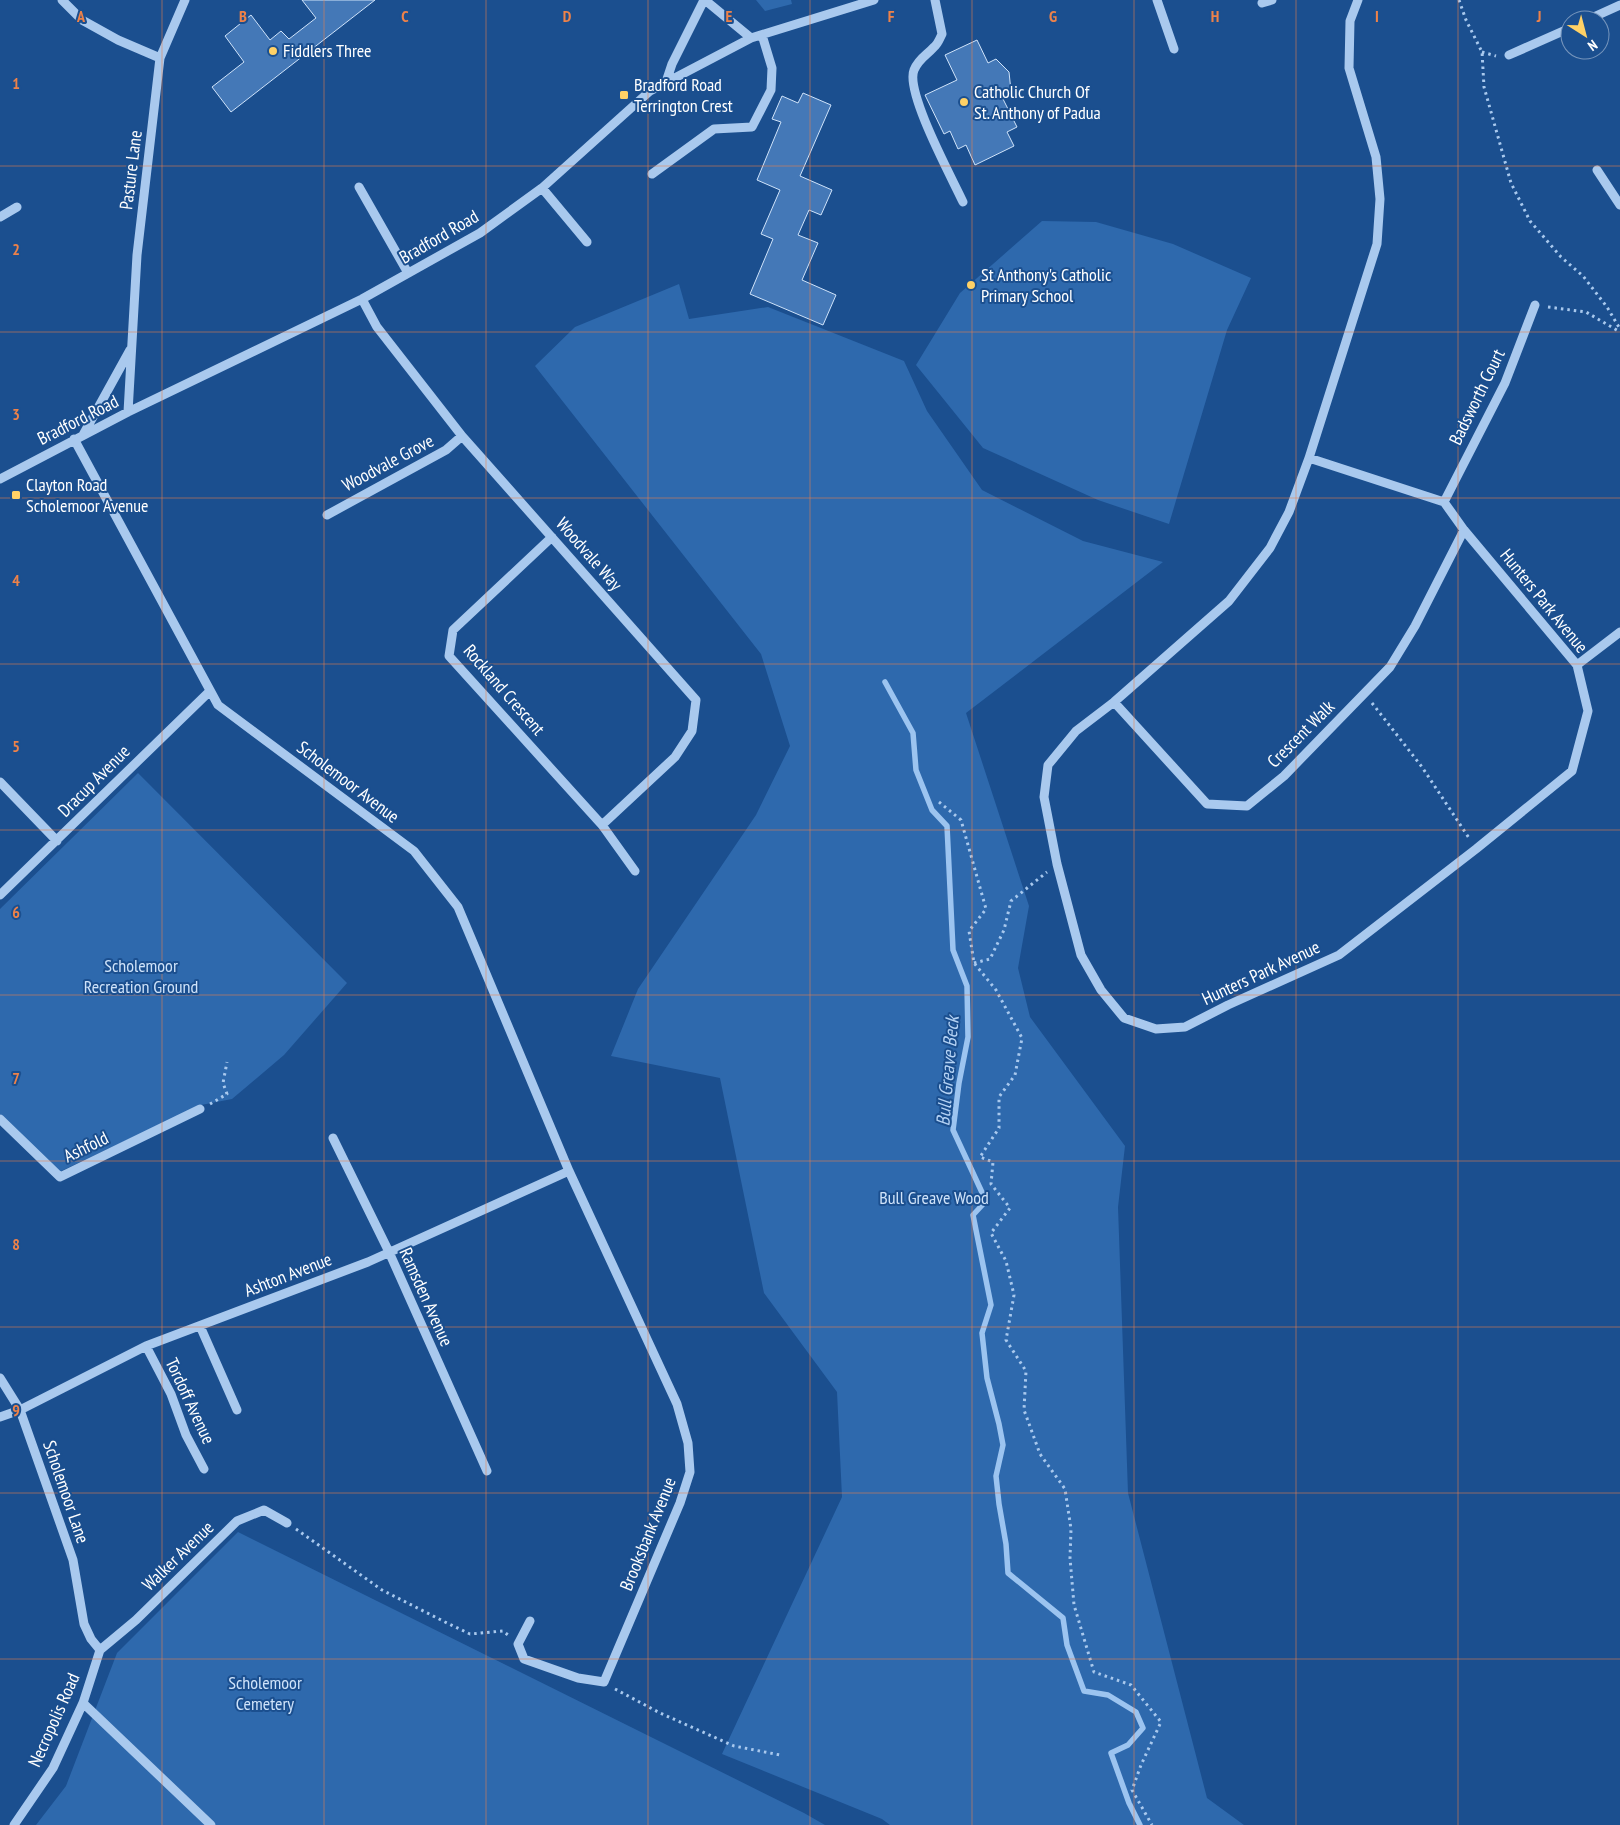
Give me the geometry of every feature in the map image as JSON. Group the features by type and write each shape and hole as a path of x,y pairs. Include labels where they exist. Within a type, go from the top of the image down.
{"street":[{"path":"62,0 82,20 118,40 160,58"},
{"name":"Pasture Lane","path":"128,412 137,256 160,58 184,0"},
{"path":"666,82 672,64 705,0 751,38"},
{"name":"Bradford Road","path":"0,479 128,412 362,299 480,233 542,188 650,91 666,82 751,38 874,0"},
{"path":"935,0 942,34 935,47 922,56 913,72 915,92 922,116 963,202"},
{"path":"1157,0 1174,49"},
{"path":"1262,3 1272,0"},
{"name":"Hunters Park Avenue","path":"1358,0 1350,21 1349,68 1376,157 1380,199 1377,244 1309,458 1289,512 1270,548 1229,601 1114,702 1076,732 1048,765 1044,797 1057,864 1081,955 1101,990 1124,1018 1156,1029 1185,1027 1228,1005 1339,955 1476,849 1572,771 1588,711 1577,666 1464,530 1444,502"},
{"path":"1509,55 1560,32"},
{"path":"652,174 714,129 752,127 771,90 772,68 762,35"},
{"path":"1597,170 1620,205"},
{"path":"359,188 408,273"},
{"path":"542,188 587,242"},
{"path":"0,217 16,207"},
{"name":"Woodvale Way","path":"362,299 377,327 462,436 696,700 692,731 675,757 602,825"},
{"name":"Badsworth Court","path":"1444,502 1505,383 1535,305"},
{"name":"Pasture Lane","path":"83,435 131,348"},
{"name":"Woodvale Grove","path":"327,515 446,450 462,436"},
{"name":"Scholemoor Avenue","path":"74,439 218,705 414,851 458,907 569,1172"},
{"path":"1309,458 1444,502"},
{"name":"Crescent Walk","path":"1114,702 1207,804 1247,806 1284,776 1390,667 1415,626 1464,530"},
{"name":"Rockland Crescent","path":"552,536 453,630 449,656 602,825 636,871"},
{"path":"1577,666 1620,632"},
{"name":"Dracup Avenue","path":"0,895 210,691"},
{"path":"0,782 56,841"},
{"name":"Ashfold","path":"0,1118 60,1177 200,1109"},
{"name":"Ramsden Avenue","path":"333,1138 389,1252 487,1471"},
{"name":"Ashton Avenue","path":"0,1417 20,1410 146,1346 368,1262 569,1172"},
{"name":"Brooksbank Avenue","path":"569,1172 677,1404 688,1443 690,1462 690,1472 680,1503 604,1682"},
{"path":"200,1326 237,1410"},
{"name":"Tordoff Avenue","path":"146,1346 171,1394 186,1435 204,1469"},
{"name":"Scholemoor Lane","path":"0,1378 20,1410 73,1560 84,1624 91,1639 100,1650"},
{"name":"Walker Avenue","path":"100,1650 136,1620 237,1521 264,1510 287,1523"},
{"path":"530,1621 518,1644 524,1659 578,1678 604,1682"},
{"name":"Necropolis Road","path":"14,1825 53,1768 83,1703 100,1650"},
{"path":"83,1703 211,1825"}],"path":[{"path":"1459,0 1466,20 1482,52 1484,87 1511,183 1530,221 1561,257 1583,276 1607,307 1620,331"},
{"path":"1535,305 1586,312 1620,331"},
{"path":"1364,692 1422,767 1476,849"},
{"path":"939,802 961,820 986,909 969,930 974,963 996,990 1022,1038 1015,1075 999,1098 999,1128 980,1157 993,1162 990,1184 1010,1208 991,1233 1006,1261 1014,1295 1006,1340 1026,1370 1024,1410 1040,1454 1065,1488 1071,1529 1070,1558 1074,1605 1094,1672 1130,1685 1161,1722 1141,1765 1132,1790 1152,1825"},
{"path":"974,963 990,959 1004,930 1011,901 1057,864"},
{"path":"200,1109 227,1094 222,1083 227,1062"},
{"path":"287,1523 382,1590 470,1634 503,1630 518,1644"},
{"path":"604,1682 660,1713 734,1746 780,1755"}],"green space":[{"path":"756,0 791,0 792,4 765,11"},
{"path":"1042,221 1096,222 1173,244 1251,278 1227,330 1169,524 1098,500 983,448 916,365 960,293"},
{"name":"Bull Greave Wood","path":"679,284 689,319 768,307 904,361 927,411 982,490 1083,541 1163,562 966,713 1029,906 1018,968 1030,1017 1125,1146 1118,1207 1128,1493 1207,1798 1244,1825 890,1825 882,1819 722,1754 842,1497 837,1392 764,1293 720,1078 611,1056 638,989 756,815 790,746 761,654 535,366 575,327"},
{"name":"Scholemoor Recreation Ground","path":"138,773 347,983 284,1055 232,1099 201,1105 59,1172 0,1114 0,909"},
{"name":"Scholemoor Cemetery","path":"238,1532 825,1825 36,1825 66,1786 117,1653"}],"building":[{"name":"Fiddlers Three","path":"302,0 375,0 231,112 212,87 244,62 225,36 251,15 270,40 281,31 289,39 316,18"},
{"name":"Catholic Church Of St. Anthony of Padua","path":"977,40 988,63 996,59 1009,72 1011,91 1001,95 1017,127 1007,132 1014,146 975,165 966,145 958,149 950,131 944,134 925,95 957,80 945,55"},
{"path":"803,93 831,105 800,176 832,190 821,215 809,210 798,235 818,243 802,280 836,295 823,325 750,294 773,239 761,234 780,190 757,180 781,122 772,119 782,96 798,103"}],"waterway":[{"name":"Bull Greave Beck","path":"885,682 913,733 916,770 932,810 947,826 953,950 967,986 968,1037 959,1083 953,1130 986,1201 973,1215 991,1305 982,1333 987,1378 1003,1445 996,1476 1006,1544 1008,1573 1063,1618 1067,1645 1084,1691 1108,1695 1136,1712 1143,1728 1128,1745 1111,1753 1129,1803 1140,1825"}],"place":[{"name":"Fiddlers Three","path":"273,51"},
{"name":"Bradford Road Terrington Crest","path":"624,95"},
{"name":"Catholic Church Of St. Anthony of Padua","path":"964,102"},
{"name":"St Anthony's Catholic Primary School","path":"971,285"},
{"name":"Clayton Road Scholemoor Avenue","path":"16,495"}]}
